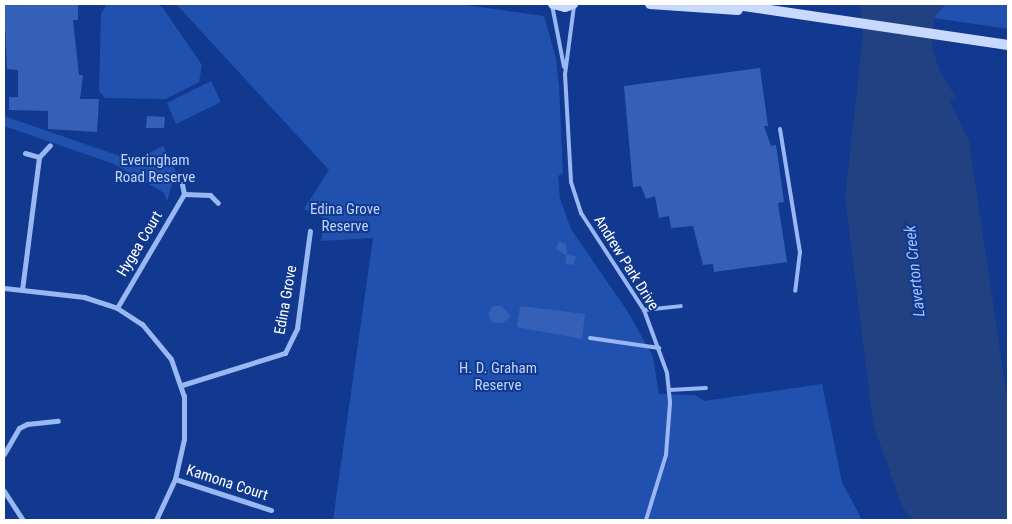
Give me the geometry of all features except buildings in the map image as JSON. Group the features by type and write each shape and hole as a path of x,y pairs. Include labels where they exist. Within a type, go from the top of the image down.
{"main road":[{"path":"552,4 565,8 574,4"},
{"path":"650,4 789,14"},
{"path":"730,4 1008,45"}],"street":[{"path":"22,290 39,157 50,145"},
{"path":"25,153 39,157"},
{"path":"182,184 184,194 210,195 218,203"},
{"name":"Hygea Court","path":"117,308 184,194"},
{"name":"Edina Grove","path":"182,385 285,354 297,328 310,231"},
{"path":"4,288 84,297 117,308 157,339 182,385 184,439 175,479 156,520"},
{"path":"4,454 20,428 27,424 58,421"},
{"name":"Kamona Court","path":"175,479 271,510"},
{"path":"4,491 23,520"}],"lane":[{"name":"Andrew Park Drive","path":"552,4 560,32 565,74 568,162 581,213 644,310 659,348 668,390 666,455 646,520"},
{"name":"Andrew Park Drive","path":"565,74 574,4"},
{"path":"780,129 800,252 795,291"},
{"path":"644,310 681,306"},
{"path":"590,338 659,348"},
{"path":"668,390 706,388"}],"green space":[{"path":"107,4 157,4 163,8 202,65 199,82 166,99 105,98 99,91 101,14"},
{"name":"H. D. Graham Reserve","path":"176,4 458,4 544,16 556,58 559,87 563,173 558,176 560,199 571,229 628,312 653,357 659,394 695,395 704,401 822,384 842,482 862,520 333,520 373,238 321,241 324,218 304,209 329,170"},
{"path":"945,4 1008,4 1008,29 934,18"},
{"path":"211,81 221,102 176,124 167,103"},
{"name":"Everingham Road Reserve","path":"4,116 134,161 163,146 176,172 167,201 164,193 114,164 4,126"}],"water":[{"name":"Laverton Creek","path":"860,4 945,4 934,18 932,47 939,69 956,98 950,101 969,141 1008,404 1008,520 912,520 902,506 873,424 845,198 863,34"}],"park label":[{"name":"Edina Grove Reserve","path":"345,218"}]}
